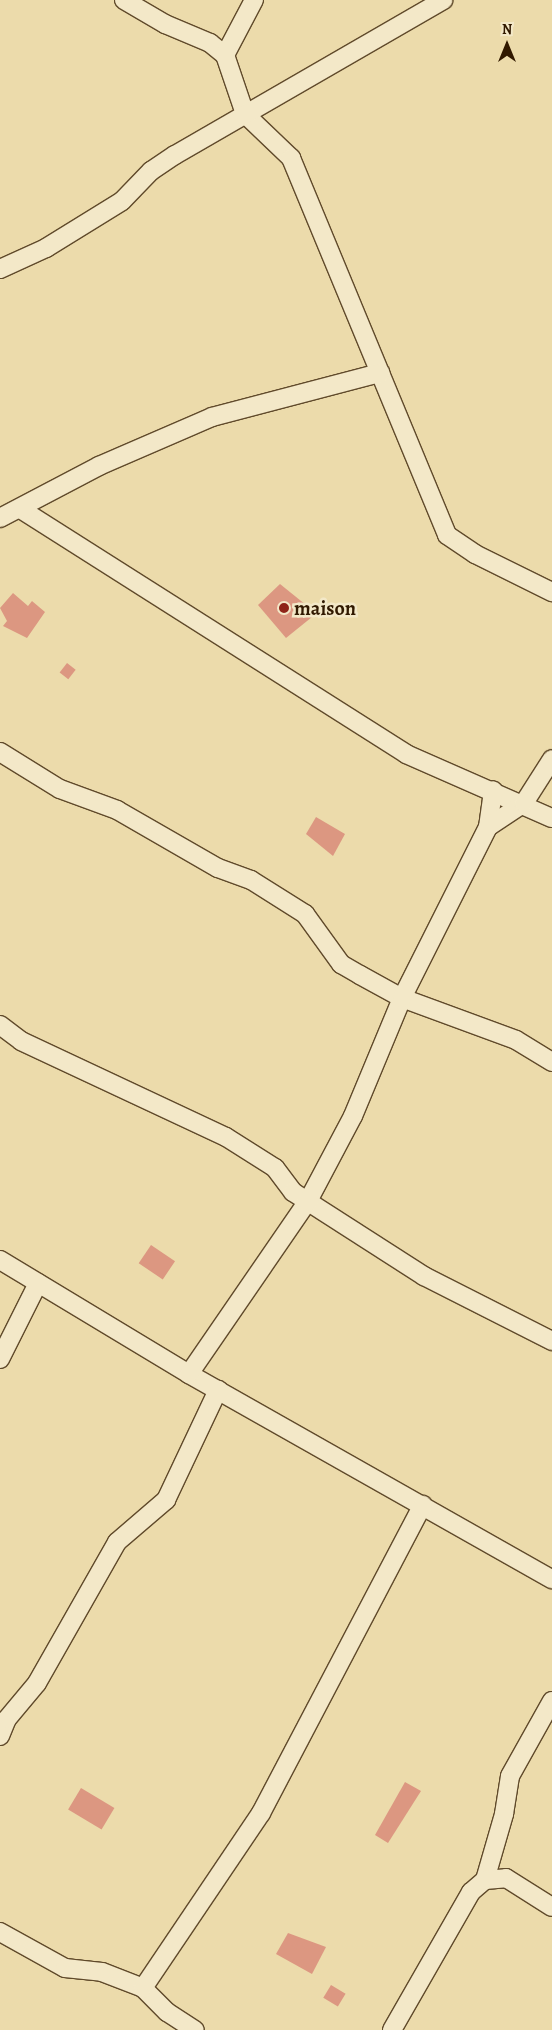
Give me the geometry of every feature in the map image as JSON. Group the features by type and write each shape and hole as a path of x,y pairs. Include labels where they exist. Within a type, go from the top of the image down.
{"street":[{"path":"124,0 165,24 210,43 225,55 245,114 292,158 305,184 380,373 447,534 475,554 552,592"},
{"path":"225,55 254,0"},
{"path":"0,269 46,248 122,201 151,170 443,0"},
{"path":"0,518 22,510 48,490 212,417 380,373"},
{"path":"22,510 406,754 524,803 552,818"},
{"path":"0,752 60,789 117,810 218,868 251,880 305,914 341,964 402,998 516,1040 552,1062"},
{"path":"488,827 524,803 552,759"},
{"path":"189,1374 308,1201 353,1116 402,998 488,827 493,790"},
{"path":"0,1025 21,1041 226,1137 275,1168 294,1192 424,1276 552,1341"},
{"path":"0,1260 189,1374 552,1579"},
{"path":"0,1359 38,1282"},
{"path":"0,1736 7,1719 37,1683 117,1542 166,1500 218,1390"},
{"path":"144,1988 261,1813 423,1505"},
{"path":"392,2030 472,1892 485,1880 504,1814 510,1776 552,1701"},
{"path":"485,1880 506,1878 552,1907"},
{"path":"0,1932 65,1968 102,1972 144,1988 167,2012 195,2030"}],"building":[{"name":"maison","path":"280,584 306,605 312,617 286,638 258,605"},
{"path":"13,593 28,606 32,601 45,612 27,638 3,626 7,621 0,608"},
{"path":"67,663 76,670 68,679 60,672"},
{"path":"316,817 345,834 333,856 306,834"},
{"path":"151,1245 175,1261 163,1279 139,1263"},
{"path":"405,1782 421,1791 388,1843 375,1835"},
{"path":"81,1788 114,1808 102,1830 68,1809"},
{"path":"288,1933 326,1947 312,1974 276,1954"},
{"path":"331,1985 346,1994 338,2007 323,1998"}],"place":[{"name":"maison","path":"284,608"}]}
